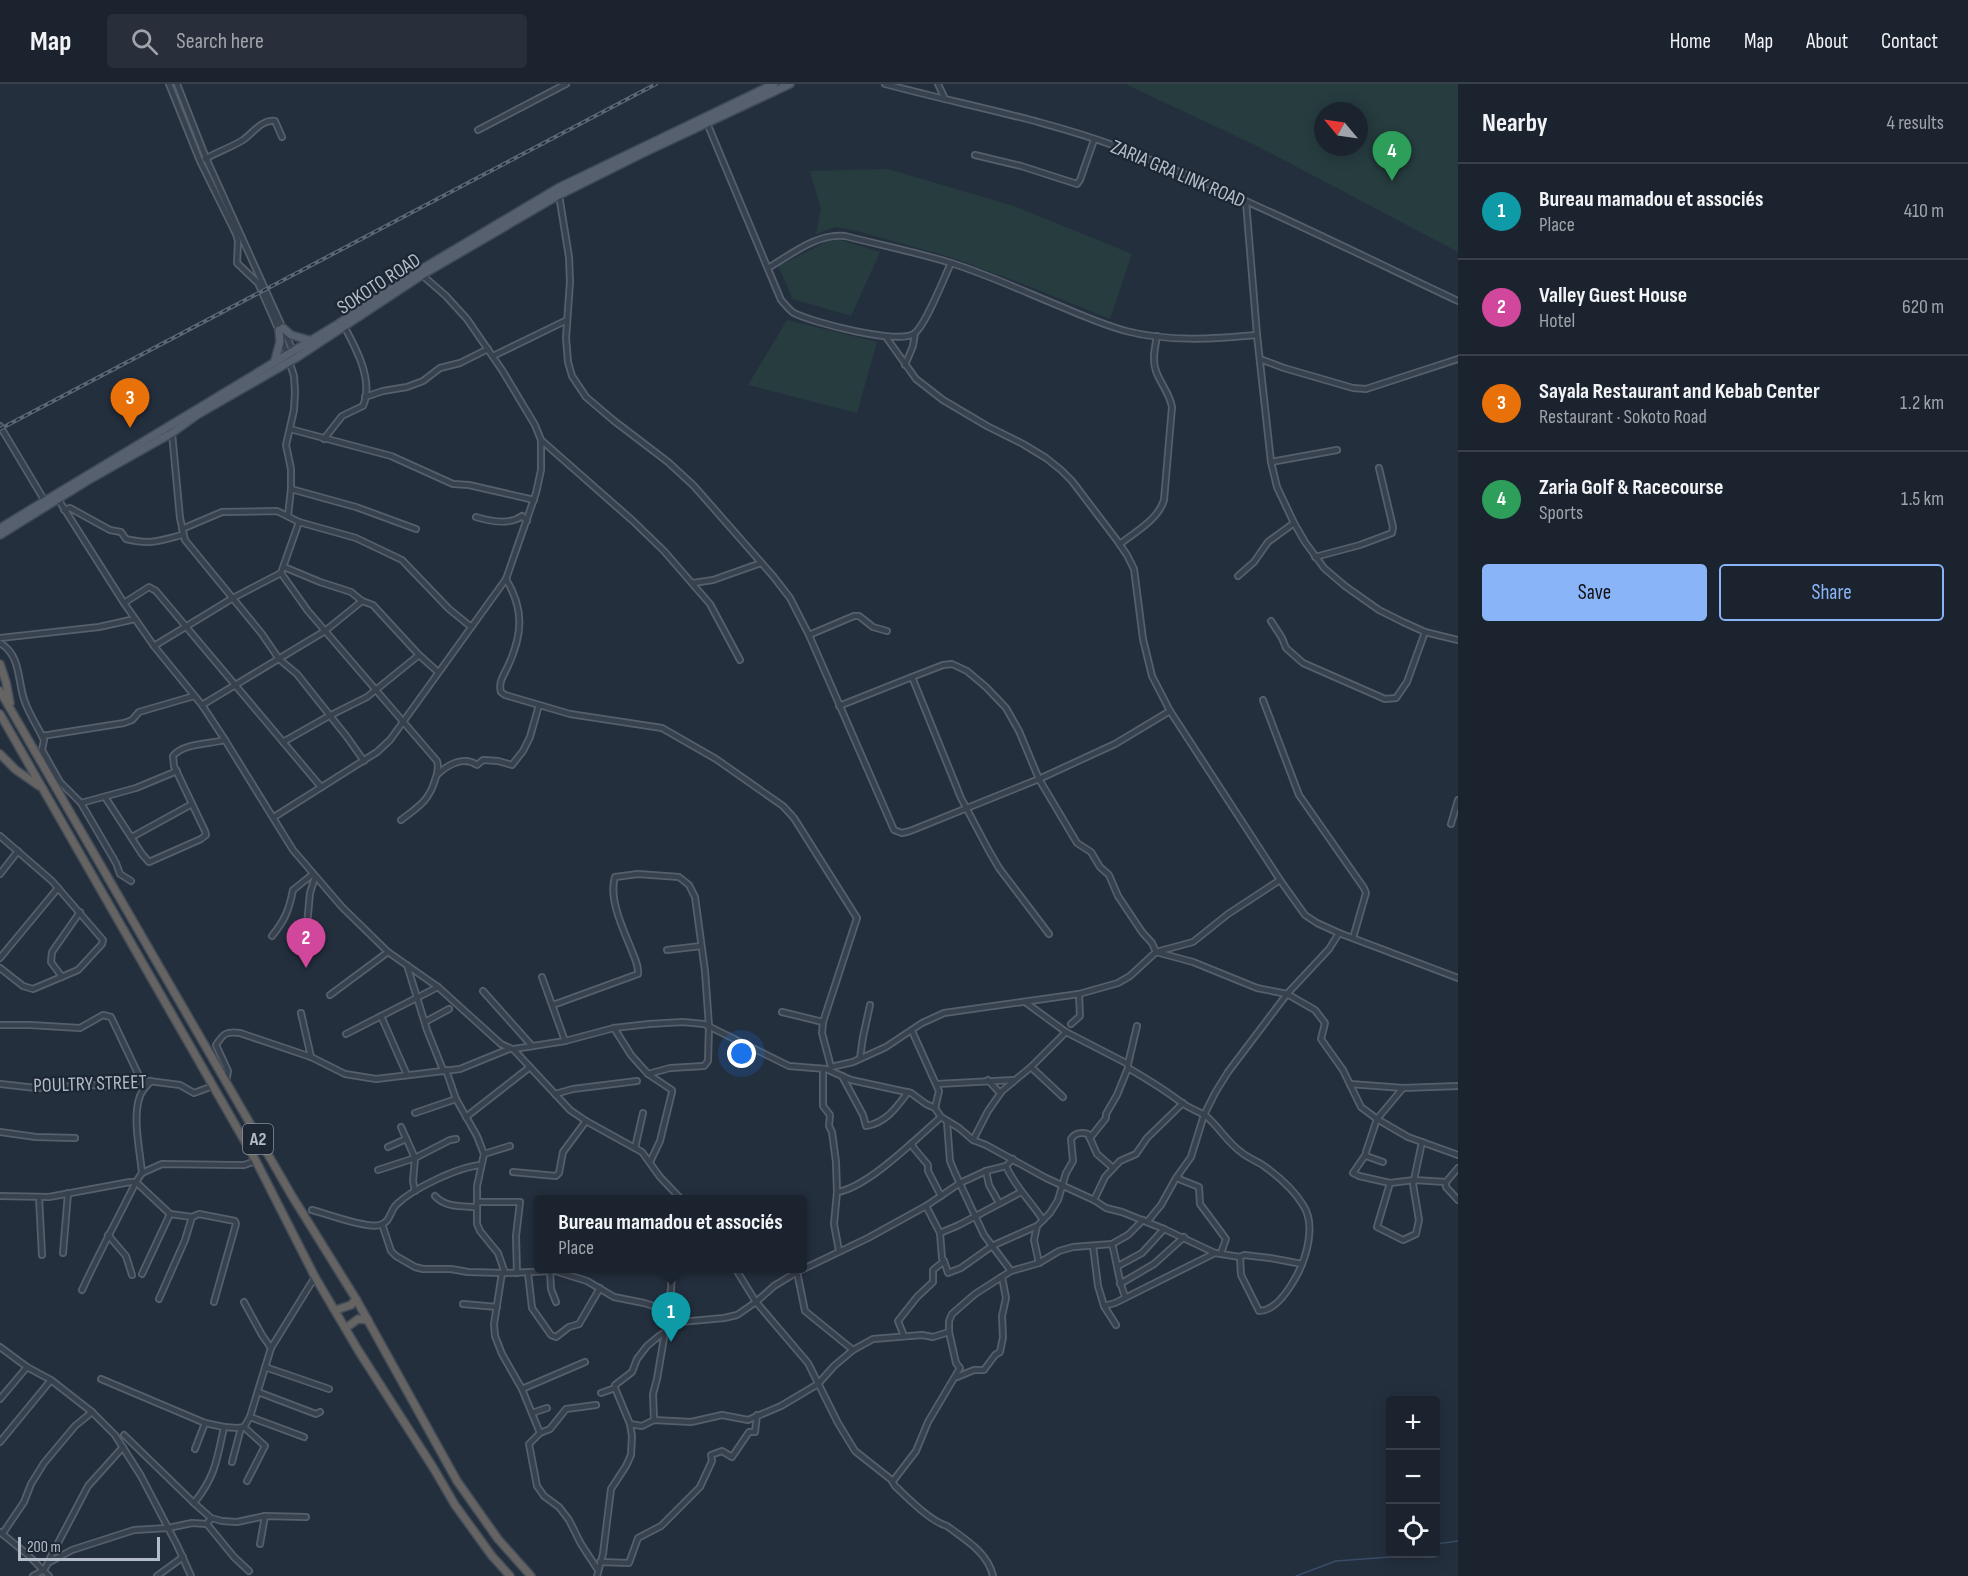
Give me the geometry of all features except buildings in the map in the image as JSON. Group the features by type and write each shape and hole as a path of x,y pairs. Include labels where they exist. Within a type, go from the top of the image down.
{"highway":[{"path":"0,664 14,717"},
{"name":"A2","path":"0,691 291,1196 357,1299 457,1481 498,1539 531,1576"},
{"name":"A2","path":"0,714 256,1161 315,1277 358,1350 434,1469 454,1505 510,1576"},
{"path":"0,754 9,764 45,792"},
{"path":"336,1310 351,1305 357,1299"},
{"path":"346,1328 358,1319 368,1320"}],"main road":[{"name":"SOKOTO ROAD","path":"0,535 46,503 363,308 420,270 558,188 776,86 790,84"},
{"name":"SOKOTO ROAD","path":"46,503 58,499 135,452 172,433 197,415 293,360 422,275 559,195 776,86"},
{"path":"274,361 280,342 281,329 291,335 309,340"},
{"path":"0,528 46,503"}],"street":[{"path":"169,84 200,161 236,234 237,262 258,283 281,329"},
{"path":"177,84 206,158 293,360 294,410 286,445 291,469 288,516"},
{"path":"478,130 566,84"},
{"name":"ZARIA GRA LINK ROAD","path":"885,84 1043,123 1117,147 1246,202 1458,301"},
{"path":"938,84 945,99"},
{"path":"200,161 243,140 269,121 275,121 282,137"},
{"path":"707,122 781,300 793,312 807,318 886,338 915,333"},
{"path":"975,155 1021,166 1077,184 1094,140"},
{"path":"559,195 569,257 570,282 566,338 572,376 579,388 613,420 668,462 694,486 762,562 790,598 809,635 894,830 902,833 910,831 1039,779 1115,744 1170,711"},
{"path":"1246,202 1271,462 1277,487 1294,523 1324,568 1379,610 1425,632 1458,640"},
{"path":"768,268 821,237 845,236 951,263 1113,327 1143,335 1205,339 1257,335"},
{"path":"905,365 913,346 915,333 924,320 951,263"},
{"path":"422,275 447,296 467,318 493,356 542,440 664,551 710,604 740,660"},
{"path":"493,356 567,320"},
{"path":"324,439 342,416 363,406 365,397 366,383 363,372 357,352 344,326"},
{"path":"1120,544 1147,523 1159,510 1164,500 1172,407 1170,397 1155,368 1157,336"},
{"path":"886,338 916,379 943,400 1047,458 1061,470 1120,544 1134,569 1143,639 1152,676 1170,711 1305,915 1339,933 1458,978"},
{"path":"365,397 423,381 440,368 460,363 488,349"},
{"path":"1260,359 1353,388 1366,389 1458,359"},
{"path":"0,426 46,503"},
{"path":"290,429 391,456 453,484 469,485 534,500"},
{"path":"172,433 184,540 262,634 279,659 297,674 364,761"},
{"path":"274,817 364,761 390,740 506,579 534,500 541,470 542,440"},
{"path":"1271,462 1337,450"},
{"path":"1316,556 1360,545 1392,533 1393,527 1379,468"},
{"path":"291,489 356,507 416,529"},
{"path":"58,499 124,603 154,646 202,705 293,850 314,876 388,952 438,987 501,1044 512,1049 570,1110 642,1152 677,1195"},
{"path":"64,510 70,508 110,530 121,532 126,539 139,543 156,542 222,512 278,511 299,522 356,538 402,560 449,609 470,626"},
{"path":"476,517 497,521 518,520 522,516 527,521"},
{"path":"154,646 233,598 280,573 299,522"},
{"path":"1238,576 1254,562 1268,542 1294,523"},
{"path":"693,584 713,580 762,562"},
{"path":"284,567 351,592 362,601 373,605 438,672"},
{"path":"280,573 325,631 436,761 439,768 428,798 402,820"},
{"path":"506,579 515,594 519,611 519,632 516,646 501,679 500,689 505,695 570,714 662,728 716,759 789,813 857,918 823,1022 822,1033 826,1068 824,1106 830,1115 829,1126 836,1162 837,1192 834,1224 839,1251"},
{"path":"124,603 152,587 321,787"},
{"path":"202,705 325,631 362,601"},
{"path":"809,635 854,616 859,616 873,627 887,631"},
{"path":"0,640 99,627 135,619"},
{"path":"1271,621 1286,648 1303,663 1385,699 1395,698 1404,688 1425,632"},
{"path":"0,640 10,651 15,662 25,701 44,740 42,750 60,782 81,803 120,874 131,881"},
{"path":"283,742 367,697 419,655"},
{"path":"839,706 943,665 952,664 967,671 1006,708 1019,730 1039,779 1077,843 1091,852 1100,867 1109,875 1118,896 1156,952"},
{"path":"912,677 966,808 999,868 1049,934"},
{"path":"42,736 124,723 132,720 139,712 194,696"},
{"path":"1263,700 1299,795 1364,888 1365,893 1353,938"},
{"path":"437,775 446,767 470,760 477,765 483,760 493,760 512,765 524,749 539,705"},
{"path":"105,797 146,861 152,862 201,839 206,835 205,831 173,759 177,751 225,740"},
{"path":"81,803 136,788 177,771"},
{"path":"1451,824 1458,800"},
{"path":"132,837 192,804"},
{"path":"0,836 58,888 103,942 74,972 30,989 0,968"},
{"path":"0,874 18,851"},
{"path":"553,1005 638,974 638,966 617,911 615,877 638,873 684,879 695,897 705,971 709,1026 707,1065 670,1068 648,1074"},
{"path":"272,936 290,907 293,890 314,876"},
{"path":"304,956 310,893 314,876"},
{"path":"226,1082 228,1071 216,1045 228,1031 240,1033 311,1058 351,1076 382,1079 460,1069 512,1049 565,1041 614,1028 683,1022 695,1022 709,1026 789,1066 826,1068 853,1062 886,1047 922,1023 944,1013 1079,994 1124,980 1156,952 1193,942 1228,914 1280,880"},
{"path":"0,958 58,888"},
{"path":"62,977 50,958 80,912"},
{"path":"957,1377 960,1368 956,1363 949,1332 949,1321 952,1314 975,1294 1011,1271 1039,1263 1066,1249 1112,1244 1145,1221 1164,1200 1194,1151 1204,1115 1228,1072 1287,994 1329,949 1339,933"},
{"path":"666,950 701,946"},
{"path":"330,995 388,952"},
{"path":"1156,952 1192,962 1257,988 1287,994 1315,1010 1325,1023 1321,1039 1336,1058 1361,1107 1408,1137 1458,1155"},
{"path":"406,964 425,1022 456,1100 477,1136 484,1154 477,1186 480,1231 498,1253 504,1273 494,1324 495,1336 502,1354 522,1389 540,1433"},
{"path":"542,977 565,1041"},
{"path":"346,1034 438,987"},
{"path":"483,991 532,1046"},
{"path":"1071,1024 1080,1016 1079,994"},
{"path":"1025,1002 1066,1032 1128,1066 1204,1115 1240,1152 1287,1185 1304,1205 1309,1234 1302,1264 1292,1283 1272,1306 1261,1311 1241,1275 1240,1257"},
{"path":"860,1058 862,1037 870,1005"},
{"path":"425,1022 449,1009"},
{"path":"782,1012 823,1022"},
{"path":"0,1025 80,1028 107,1014 111,1017 141,1080"},
{"path":"301,1014 311,1058"},
{"path":"381,1016 407,1076"},
{"path":"1090,1138 1106,1118 1128,1066 1137,1026"},
{"path":"614,1028 631,1055 648,1074 672,1090 660,1141 650,1162"},
{"path":"912,1031 937,1084 939,1097 935,1108"},
{"path":"973,1140 1000,1094 1066,1032"},
{"path":"466,1117 530,1067"},
{"path":"1031,1067 1064,1097"},
{"path":"826,1068 842,1076 879,1087 908,1092 935,1108 941,1117 973,1140 1106,1208 1145,1221 1218,1253 1302,1264"},
{"path":"842,1076 867,1126 892,1114 908,1092"},
{"name":"POULTRY STREET","path":"0,1084 36,1088 96,1085 109,1087 141,1080 180,1085 194,1093 213,1086"},
{"path":"988,1080 1000,1094"},
{"path":"937,1084 1014,1080"},
{"path":"142,1173 137,1125 139,1099 151,1081"},
{"path":"555,1094 573,1089 637,1081"},
{"path":"1350,1084 1403,1088 1458,1086"},
{"path":"1403,1088 1377,1119 1366,1154 1353,1173 1390,1183 1414,1180 1446,1182"},
{"path":"416,1113 456,1100"},
{"path":"1094,1200 1103,1179 1113,1168 1124,1158 1136,1154 1147,1138 1183,1103"},
{"path":"635,1148 643,1113"},
{"path":"837,1192 852,1189 913,1142 941,1117"},
{"path":"513,1172 556,1176 559,1173 563,1152 586,1121"},
{"path":"947,1122 950,1161 975,1216 992,1246 1011,1271"},
{"path":"401,1127 415,1158 413,1181 415,1191"},
{"path":"0,1132 36,1137 75,1138"},
{"path":"926,1206 940,1233 942,1258 948,1273 961,1268 992,1246 1037,1226 1043,1220 1053,1208 1073,1161 1072,1138 1075,1135 1083,1132 1089,1134 1097,1154 1113,1168"},
{"path":"388,1147 406,1139"},
{"path":"378,1170 415,1158 456,1139"},
{"path":"913,1142 911,1145 928,1165 928,1171 941,1196"},
{"path":"1390,1183 1377,1227 1403,1240 1416,1234 1419,1227 1413,1184 1422,1142"},
{"path":"484,1154 510,1146"},
{"path":"1366,1154 1383,1162"},
{"path":"807,1267 868,1238 926,1206 960,1183 986,1171 1006,1166 1013,1159"},
{"path":"82,1290 108,1235 142,1173 162,1164 244,1165 256,1161"},
{"path":"312,1210 372,1226 382,1224 388,1220 396,1205 415,1191 464,1167 481,1165"},
{"path":"1006,1166 1013,1182 1021,1189 1043,1220"},
{"path":"1458,1168 1446,1182 1446,1187 1458,1200"},
{"path":"986,1171 989,1185 999,1203"},
{"path":"1104,1306 1115,1303 1125,1296 1218,1253 1226,1239 1200,1204 1199,1187 1179,1179 1177,1177 1179,1174"},
{"path":"0,1196 39,1197 136,1182 170,1214 192,1217 199,1214 231,1220 236,1224 214,1302"},
{"path":"670,1189 671,1195"},
{"path":"940,1233 1021,1192"},
{"path":"63,1254 68,1193"},
{"path":"435,1196 442,1203 451,1205 520,1202 516,1236 517,1273"},
{"path":"39,1197 42,1255"},
{"path":"142,1274 170,1214"},
{"path":"159,1299 185,1240 192,1217"},
{"path":"382,1224 391,1251 415,1267 468,1272 534,1272"},
{"path":"1037,1226 1034,1240 1039,1263"},
{"path":"1118,1266 1142,1253 1164,1229"},
{"path":"108,1235 126,1256 132,1275"},
{"path":"1120,1284 1154,1264 1184,1237"},
{"path":"1112,1244 1120,1284 1125,1296"},
{"path":"1093,1246 1098,1286 1104,1306 1116,1325"},
{"path":"901,1337 898,1322 929,1287 934,1280 933,1270 944,1261"},
{"path":"528,1273 532,1308 550,1335 554,1337 569,1327 579,1324 600,1288"},
{"path":"553,1273 551,1289 556,1302"},
{"path":"562,1273 587,1281 614,1297 666,1310 680,1322"},
{"path":"666,1310 671,1290 672,1273"},
{"path":"738,1273 756,1302 808,1363 838,1423 855,1450 927,1514 947,1526 984,1555 990,1563 993,1576"},
{"path":"598,1573 610,1489 631,1455 630,1424 615,1384 631,1369 642,1353 680,1322 737,1315 774,1286 795,1273"},
{"path":"797,1273 805,1311 854,1350"},
{"path":"232,1462 243,1427 250,1417 272,1348 315,1277"},
{"path":"892,1481 916,1451 928,1422 951,1383 957,1377 975,1370 984,1370 1000,1352 1003,1337 1002,1316 1006,1298 1002,1277"},
{"path":"244,1302 272,1348"},
{"path":"463,1304 497,1307"},
{"path":"654,1420 653,1394 665,1332"},
{"path":"630,1424 642,1426 654,1420 692,1422 722,1415 748,1420 781,1406 818,1384 834,1366 873,1339 922,1335 933,1337 949,1332"},
{"path":"0,1347 27,1367 51,1380 103,1422 123,1447 141,1476 191,1576"},
{"path":"522,1389 585,1362"},
{"path":"0,1400 27,1367"},
{"path":"265,1367 329,1389"},
{"path":"101,1379 205,1423 224,1427 243,1427 265,1446 247,1481"},
{"path":"0,1442 51,1380"},
{"path":"601,1393 615,1388"},
{"path":"258,1392 316,1414 320,1412"},
{"path":"596,1405 567,1409 549,1429 540,1433 529,1444 537,1486 569,1520 580,1544 598,1573"},
{"path":"532,1413 547,1408"},
{"path":"49,1576 2,1533 24,1502 31,1484 44,1463 75,1426 92,1412"},
{"path":"600,1562 629,1563 638,1538 661,1526 700,1487 712,1461 711,1455 722,1451 732,1457 749,1432 755,1432 757,1416"},
{"path":"250,1417 304,1437"},
{"path":"195,1449 205,1423"},
{"path":"194,1503 212,1478 224,1427"},
{"path":"124,1435 211,1518 237,1522 265,1516 306,1517"},
{"path":"33,1576 44,1570 88,1486 123,1447"},
{"path":"261,1544 265,1516"},
{"path":"207,1524 211,1518"},
{"path":"48,1563 72,1550 134,1530 168,1528 192,1523 207,1524 234,1557 249,1571"},
{"path":"157,1576 183,1557"}],"green space":[{"path":"1125,84 1458,84 1458,252 1257,146"},
{"path":"888,169 1014,206 1132,254 1110,319 950,257 853,230 835,227 816,234 821,209 810,171"},
{"path":"834,238 880,252 851,316 793,299 778,266"},
{"path":"787,320 877,342 857,413 748,385"}],"waterway":[{"path":"1440,1543 1458,1541"},
{"path":"1296,1576 1336,1561 1386,1557"}],"railway":[{"path":"0,429 656,84"}],"place":[{"name":"Zaria Golf & Racecourse","path":"1392,181"},
{"name":"Sayala Restaurant and Kebab Center","path":"130,428"},
{"name":"Valley Guest House","path":"306,968"},
{"name":"Bureau mamadou et associés","path":"671,1342"}]}
